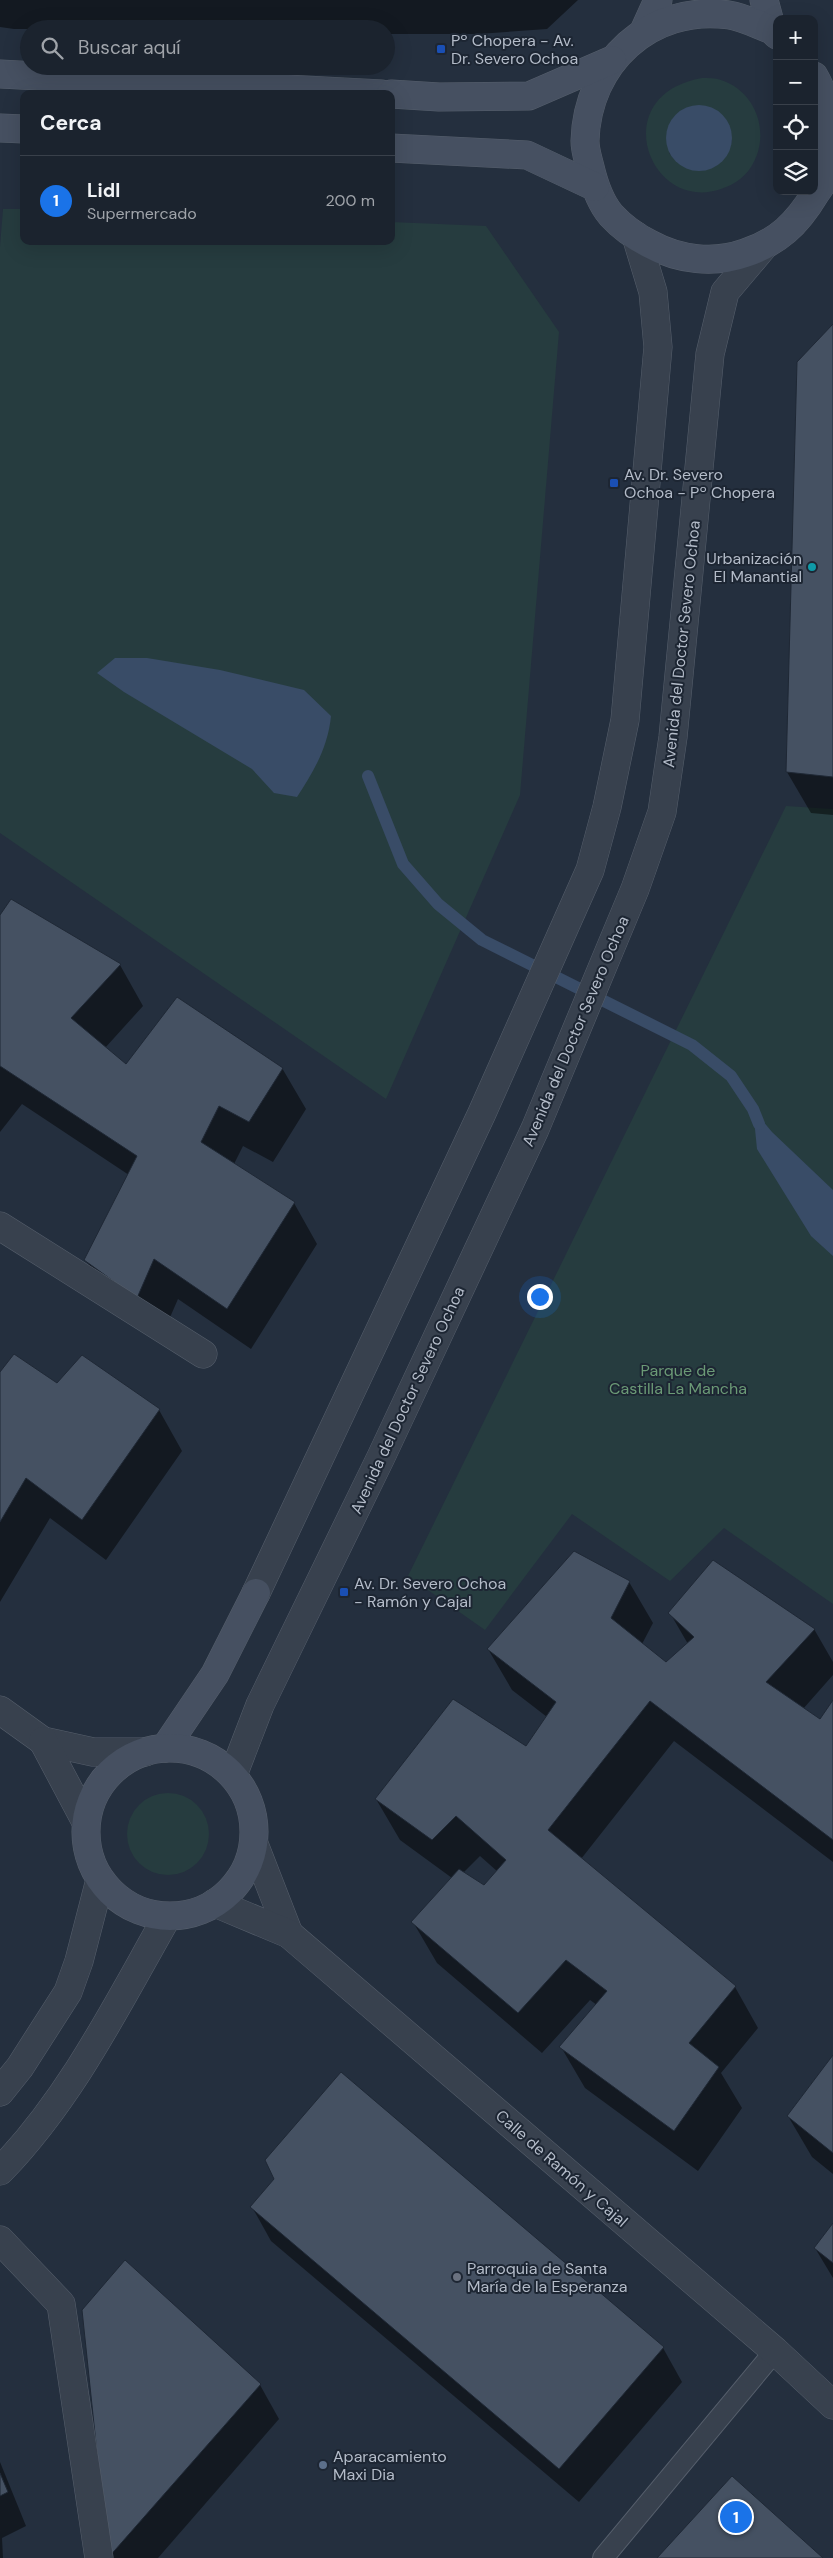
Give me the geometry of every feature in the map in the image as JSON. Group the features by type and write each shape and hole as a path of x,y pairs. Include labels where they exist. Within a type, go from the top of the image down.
{"main road":[{"path":"644,31 658,0"},
{"path":"764,0 773,30"},
{"path":"773,33 730,15 685,15 644,31 612,60 590,99 584,143 595,187 611,214 636,236 665,252 698,259 732,258 763,247 800,219 829,179 832,136 824,89"},
{"path":"395,94 529,96 612,60"},
{"path":"0,74 306,90"},
{"path":"0,128 20,129"},
{"path":"395,148 527,155 595,187"},
{"path":"155,1750 216,1674 256,1593"},
{"path":"155,1750 190,1750 213,1760 233,1775 246,1796 254,1820 254,1844 247,1868 234,1888 216,1903 192,1914 167,1917 142,1911 118,1899 100,1880 91,1862 86,1842 86,1822 92,1799 105,1778 123,1762 155,1750"}],"street":[{"path":"256,1593 482,1113 590,870 608,807 625,720 658,347 653,292 636,236"},
{"name":"Avenida del Doctor Severo Ochoa","path":"233,1775 260,1705 381,1457 535,1129 634,889 662,812 673,737 710,354 725,292 763,247"},
{"path":"0,1226 204,1354"},
{"path":"0,1710 43,1741 94,1752 155,1750"},
{"path":"43,1741 86,1822"},
{"name":"Calle de Ramón y Cajal","path":"254,1844 290,1934"},
{"path":"0,2092 20,2067 68,1992 79,1961 100,1880"},
{"name":"Calle de Ramón y Cajal","path":"216,1903 290,1934 775,2351 833,2404"},
{"path":"0,2171 53,2108 83,2063 167,1917"},
{"path":"0,2240 61,2304 99,2558"}],"lane":[{"path":"603,2558 775,2351"}],"green space":[{"path":"702,78 721,80 734,86 744,94 752,105 760,129 760,142 757,155 751,167 738,181 721,189 696,192 674,185 658,169 648,149 646,127 654,106 672,89","holes":["698,106 732,140 722,160 706,170 687,168 677,162 669,153 678,113 687,108"]},
{"path":"3,209 20,209 20,245 395,245 395,222 486,226 559,332 520,795 386,1099 0,833 0,247"},
{"name":"Parque de Castilla La Mancha","path":"786,806 833,809 833,1604 724,1528 670,1581 572,1514 485,1630 408,1576"},
{"path":"168,1793 184,1796 197,1805 206,1818 209,1834 206,1850 197,1863 184,1872 168,1875 152,1872 139,1863 130,1850 127,1834 130,1818 139,1805 152,1796"}],"water":[{"path":"699,105 712,108 722,115 729,125 732,138 729,151 722,161 712,168 699,171 686,168 676,161 669,151 666,138 669,125 676,115 686,108"},
{"path":"115,658 147,658 220,670 304,690 331,716 327,738 319,758 297,797 274,793 252,769 124,692 97,673"},
{"path":"753,1109 772,1132 833,1190 833,1256 811,1236 757,1149"}],"building":[{"name":"Urbanización El Manantial","path":"833,324 833,777 786,772 797,362"},
{"path":"11,899 121,964 71,1018 126,1064 177,997 283,1068 249,1122 219,1106 201,1142 295,1202 227,1309 154,1259 137,1298 84,1260 137,1156 0,1066 0,915"},
{"path":"14,1354 57,1383 82,1355 160,1409 82,1520 26,1478 0,1522 0,1372"},
{"path":"574,1551 630,1581 611,1618 666,1662 694,1637 668,1613 713,1560 815,1629 766,1682 820,1719 833,1700 833,1840 650,1701 548,1830 736,1986 689,2043 719,2067 674,2131 559,2047 607,1991 566,1960 518,2013 411,1922 459,1869 484,1885 506,1860 456,1816 432,1840 375,1799 453,1699 526,1746 556,1702 487,1649"},
{"path":"833,2055 833,2153 787,2116"},
{"name":"Parroquia de Santa María de la Esperanza","path":"341,2072 664,2347 559,2469 250,2207 274,2179 265,2160"},
{"path":"833,2223 833,2263 814,2248"},
{"path":"125,2260 261,2384 108,2558 82,2310"},
{"path":"0,2473 8,2492 0,2496"},
{"path":"732,2476 823,2558 657,2558"}],"waterway":[{"path":"368,776 403,864 438,904 482,940 692,1045 731,1076 753,1109 759,1124"}],"place":[{"name":"Pº Chopera - Av. Dr. Severo Ochoa","path":"441,49"},
{"name":"Av. Dr. Severo Ochoa - Pº Chopera","path":"614,483"},
{"name":"Urbanización El Manantial","path":"812,567"},
{"name":"Av. Dr. Severo Ochoa - Ramón y Cajal","path":"344,1592"},
{"name":"Parroquia de Santa María de la Esperanza","path":"457,2277"},
{"name":"Aparacamiento Maxi Dia","path":"323,2465"},
{"name":"Lidl","path":"736,2517"}]}
